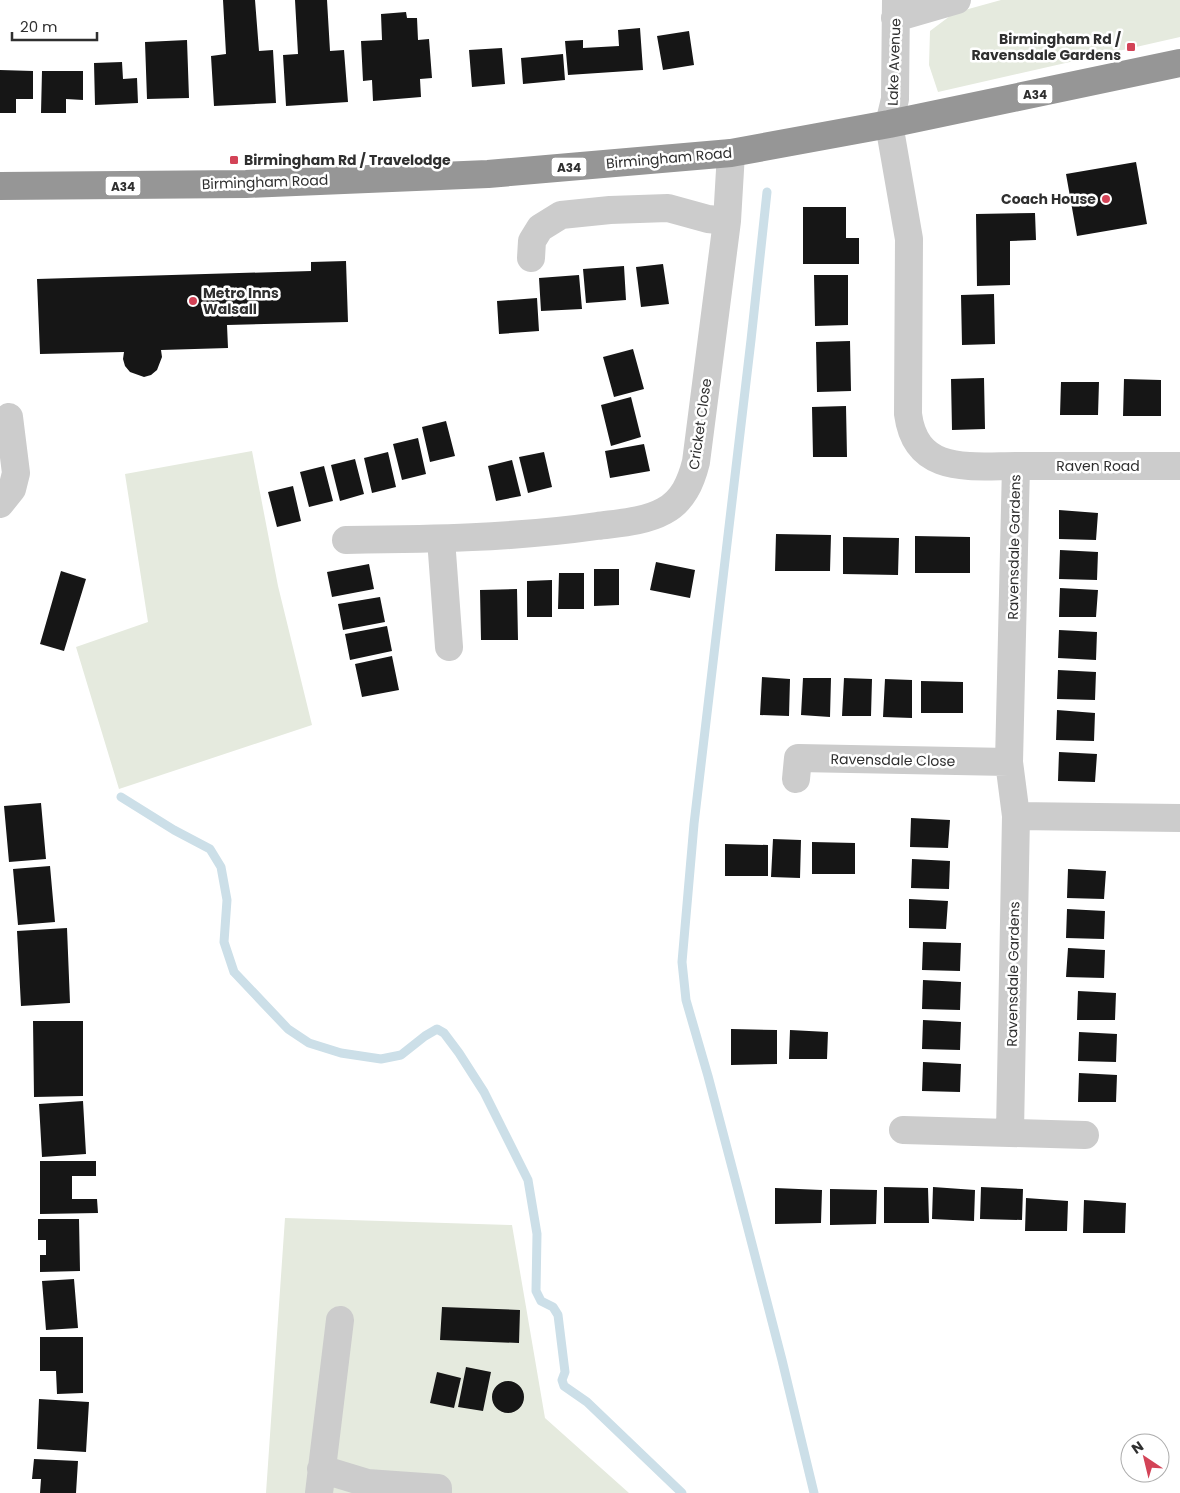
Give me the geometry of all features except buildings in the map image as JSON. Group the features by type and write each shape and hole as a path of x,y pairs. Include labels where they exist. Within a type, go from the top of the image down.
{"highway":[{"name":"Birmingham Road","path":"0,186 246,184 488,174 730,153 889,124 1180,63"}],"street":[{"path":"895,9 957,0"},
{"name":"Lake Avenue","path":"889,124 895,99 895,9"},
{"name":"Ravensdale Gardens","path":"889,124 909,239 908,414 910,427 922,448 942,462 954,465 1016,466 1009,762 1016,816 1010,1132"},
{"name":"Cricket Close","path":"346,540 441,538 559,531 650,518 666,511 679,500 693,476 696,462 727,220 730,153"},
{"path":"531,258 532,241 540,228 562,215 610,210 668,208 708,219 727,220"},
{"path":"0,504 12,489 16,473 6,446 9,416"},
{"name":"Raven Road","path":"1016,466 1180,466"},
{"path":"441,538 449,648"},
{"name":"Ravensdale Close","path":"796,780 798,758 1009,762"},
{"path":"1016,816 1180,818"},
{"path":"903,1130 1085,1134"},
{"path":"340,1320 320,1481 371,1488 438,1488 438,1493"}],"shaded area":[{"path":"1001,0 1180,0 1180,37 938,92 929,65 930,31 954,13"},
{"path":"252,451 278,586 312,725 119,789 76,647 148,622 125,474"},
{"path":"285,1218 512,1225 545,1418 629,1493 266,1493"}],"waterway":[{"path":"767,192 694,824 682,962 686,1000 738,1190 814,1493"},
{"path":"121,797 174,830 210,849 221,867 227,900 224,942 234,972 288,1029 309,1043 341,1053 381,1059 401,1055 437,1029 444,1033 484,1092 528,1180 537,1234 536,1291 541,1301 553,1307 558,1315 565,1372 562,1380 564,1386 587,1402 682,1493"}],"place":[{"name":"Birmingham Rd / Ravensdale Gardens","path":"1131,47"},
{"name":"Birmingham Rd / Travelodge","path":"234,160"},
{"name":"Coach House","path":"1106,199"},
{"name":"Metro Inns Walsall","path":"193,301"}]}
